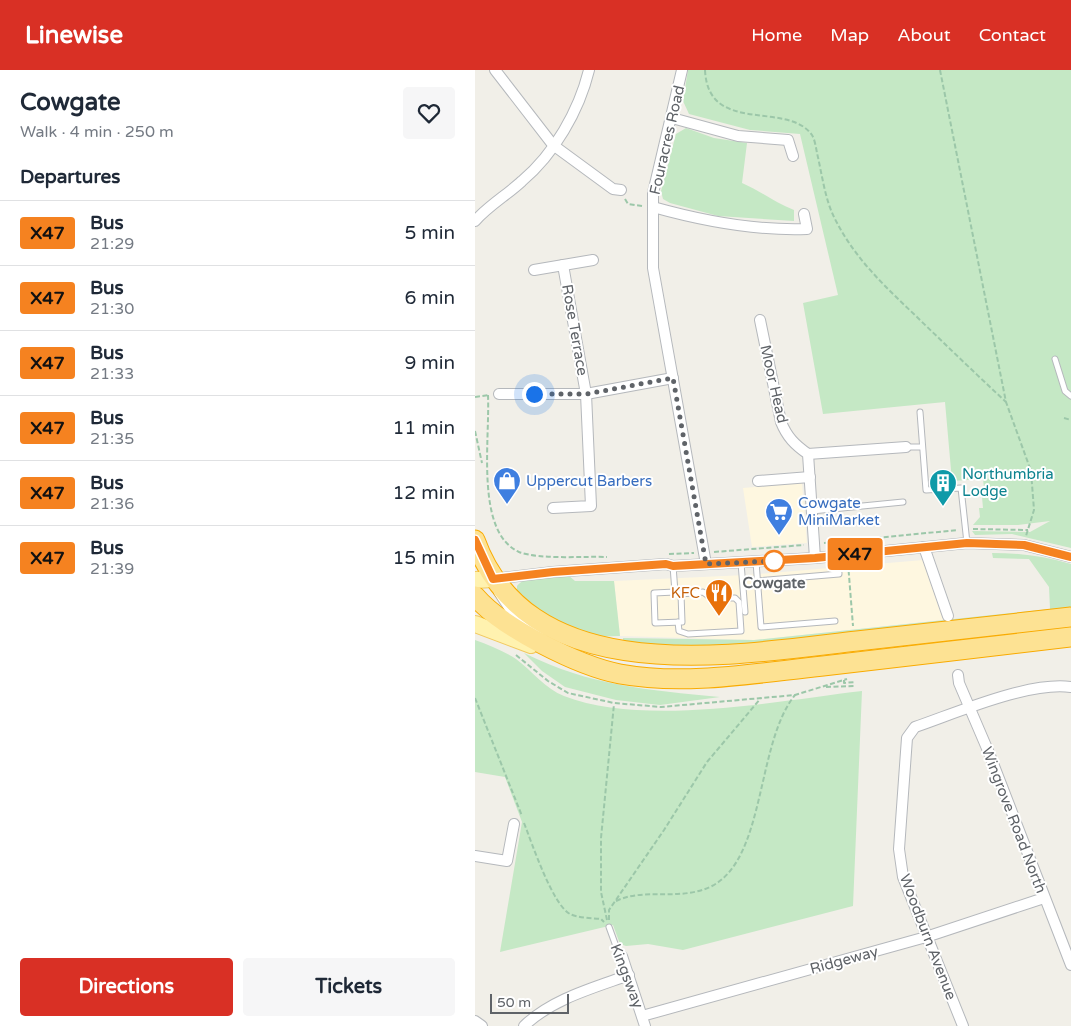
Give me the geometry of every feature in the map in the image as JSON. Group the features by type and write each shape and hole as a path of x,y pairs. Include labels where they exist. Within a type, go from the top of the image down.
{"highway":[{"path":"475,540 484,579 522,608 557,630 608,647 659,656 722,655 1071,617"},
{"path":"475,596 495,615 510,625 582,664 620,674 689,679 1071,637"}],"main road":[{"path":"475,624 582,664"}],"street":[{"path":"495,70 553,145 613,189 621,190"},
{"path":"477,217 524,180 553,145 569,123 589,70"},
{"name":"Fouracres Road","path":"682,70 653,193 653,268 706,564"},
{"path":"672,118 738,136 788,140 793,156"},
{"path":"653,207 686,216 746,227 784,230 807,229 804,214"},
{"name":"Rose Terrace","path":"533,270 593,260"},
{"name":"Rose Terrace","path":"553,508 591,506 586,394 563,265"},
{"name":"Moor Head","path":"760,320 781,422 786,435 796,446 808,454"},
{"path":"499,394 586,394 673,378"},
{"path":"815,558 808,454 906,447"},
{"path":"758,481 809,477"},
{"path":"484,579 668,562 706,564 815,558 838,559 967,543 1024,545 1071,557"},
{"path":"924,547 948,616"},
{"path":"484,579 507,608 557,651"},
{"name":"Wingrove Road North","path":"958,675 959,683 1071,965"},
{"name":"Woodburn Avenue","path":"963,1026 903,877 899,849 907,738 915,727 993,699 1057,685 1071,687"},
{"path":"475,856 507,861 514,824"},
{"name":"Ridgeway","path":"644,1021 926,937 1044,898"},
{"name":"Kingsway","path":"622,956 644,1021"},
{"path":"524,1026 547,1008 589,989 629,976"},
{"path":"475,1021 482,1026"}],"lane":[{"path":"1055,359 1065,390 1071,396"},
{"path":"920,412 926,490 961,488 967,543"},
{"path":"906,447 922,447"},
{"path":"812,511 903,502"},
{"path":"757,581 839,574 838,559"},
{"path":"668,562 675,592"},
{"path":"756,562 761,627 835,621"},
{"path":"741,563 745,612"},
{"path":"678,622 679,631 688,634 741,631 739,602 732,597 711,598 703,592 681,594 675,592 654,593 655,623 678,622 682,622 681,594"},
{"name":"Kingsway","path":"609,927 617,949 622,956"}],"path":[{"path":"705,70 706,78 717,100 732,111 772,117 799,124 812,136 834,218 865,266 886,289 1006,402"},
{"path":"668,562 704,552 814,544 965,529 1003,528 1028,530 1034,510 1031,471 1006,402 940,70"},
{"path":"621,190 628,204 653,207"},
{"path":"475,431 483,465 488,394"},
{"path":"475,397 499,394"},
{"path":"1064,418 1071,420"},
{"path":"483,475 483,484"},
{"path":"498,538 503,544 520,552 600,557"},
{"path":"838,559 848,563 853,631"},
{"path":"510,652 518,656 548,682 568,693 614,703 661,707 795,695 826,687 853,676"},
{"path":"844,680 844,683 855,682"},
{"path":"826,687 856,686"},
{"path":"616,901 626,896 686,895 713,885 735,867 760,795 773,736 787,705 795,695"},
{"path":"475,698 503,763 538,860 559,903 571,914 601,919 609,927"},
{"path":"609,927 609,910 707,762 761,698"},
{"path":"609,927 604,914 601,892 601,838 614,703"}],"shaded area":[{"path":"802,483 807,543 752,547 743,488"},
{"path":"923,560 943,620 754,640 620,636 614,581 746,575"}],"green space":[{"path":"688,70 1071,70 1071,548 1012,534 975,535 972,531 1030,532 1050,521 1018,525 973,525 980,517 979,508 983,508 982,497 985,497 983,479 952,481 945,402 823,414 803,303 838,295 800,134 750,130 689,114 683,101"},
{"path":"686,128 714,138 747,143 742,183 794,210 794,221 718,216 670,203 663,199 661,191 676,134"},
{"path":"992,553 1031,556 1071,564 1071,612 850,636 679,650 623,642 623,638 754,640 1050,609 1049,587 1029,559 993,558"},
{"path":"568,575 575,581 614,581 620,636 593,636 572,629 543,612 517,590 517,586 527,579 541,576"},
{"path":"475,640 496,648 516,659 557,693 596,705 632,710 711,709 862,691 853,906 683,950 648,944 626,946 620,944 613,925 500,952 522,822 505,777 475,772"},
{"path":"524,653 572,673 596,680 644,689 720,697 660,705 616,700 565,687 542,671"}],"bus line":[{"name":"X47","path":"475,540 493,579 553,572 666,564 673,566 795,560 967,543 1024,545 1071,557"}],"place":[{"name":"Uppercut Barbers","path":"507,505"},
{"name":"Northumbria Lodge","path":"943,507"},
{"name":"Cowgate MiniMarket","path":"779,536"},
{"name":"Cowgate","path":"774,561"},
{"name":"KFC","path":"719,617"}],"route":[{"path":"534,394 586,394 673,378 706,564 774,561"}]}
